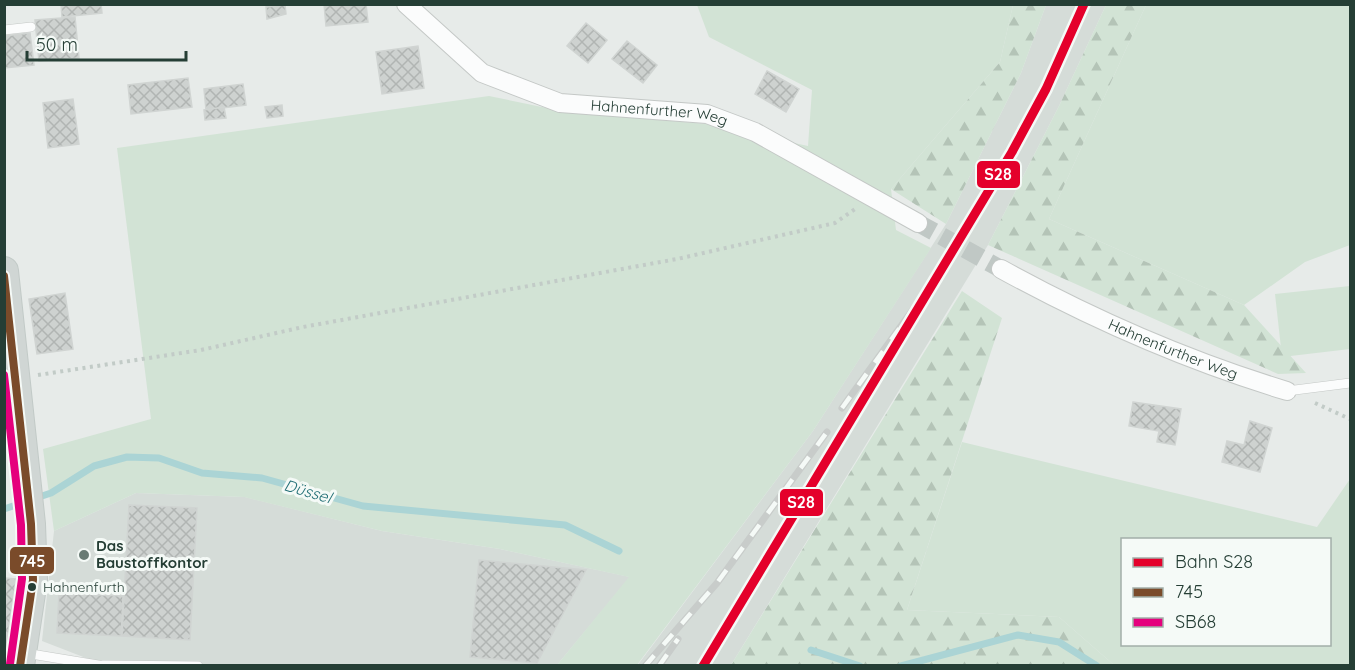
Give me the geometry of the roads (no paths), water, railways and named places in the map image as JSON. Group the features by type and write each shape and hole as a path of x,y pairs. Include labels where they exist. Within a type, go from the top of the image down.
{"main road":[{"path":"4,271 31,524 33,580 21,659"}],"street":[{"name":"Hahnenfurther Weg","path":"406,4 482,73 560,103 707,114 755,132 870,199 918,223"},
{"name":"Hahnenfurther Weg","path":"1001,269 1114,326 1240,377 1287,391"}],"lane":[{"path":"4,30 31,27"},
{"path":"1287,391 1350,383"},
{"path":"21,659 103,665 198,666"}],"waterway":[{"name":"Düssel","path":"36,498 51,493 94,466 127,457 159,458 202,473 262,478 363,506 565,525 619,551"},
{"name":"Düssel","path":"4,509 22,503"},
{"name":"Düssel","path":"901,666 1018,635 1059,642 1097,666"},
{"name":"Düssel","path":"811,650 860,666"}],"tunnel":[{"path":"918,223 1001,269"}],"railway":[{"path":"842,408 945,265"},
{"path":"645,666 717,583 827,432"},
{"path":"659,666 678,639"}],"rail line":[{"name":"S28","path":"703,666 1012,152 1046,89 1084,4"}],"place":[{"name":"Das Baustoffkontor","path":"84,555"},
{"name":"Hahnenfurth","path":"32,587"}]}
